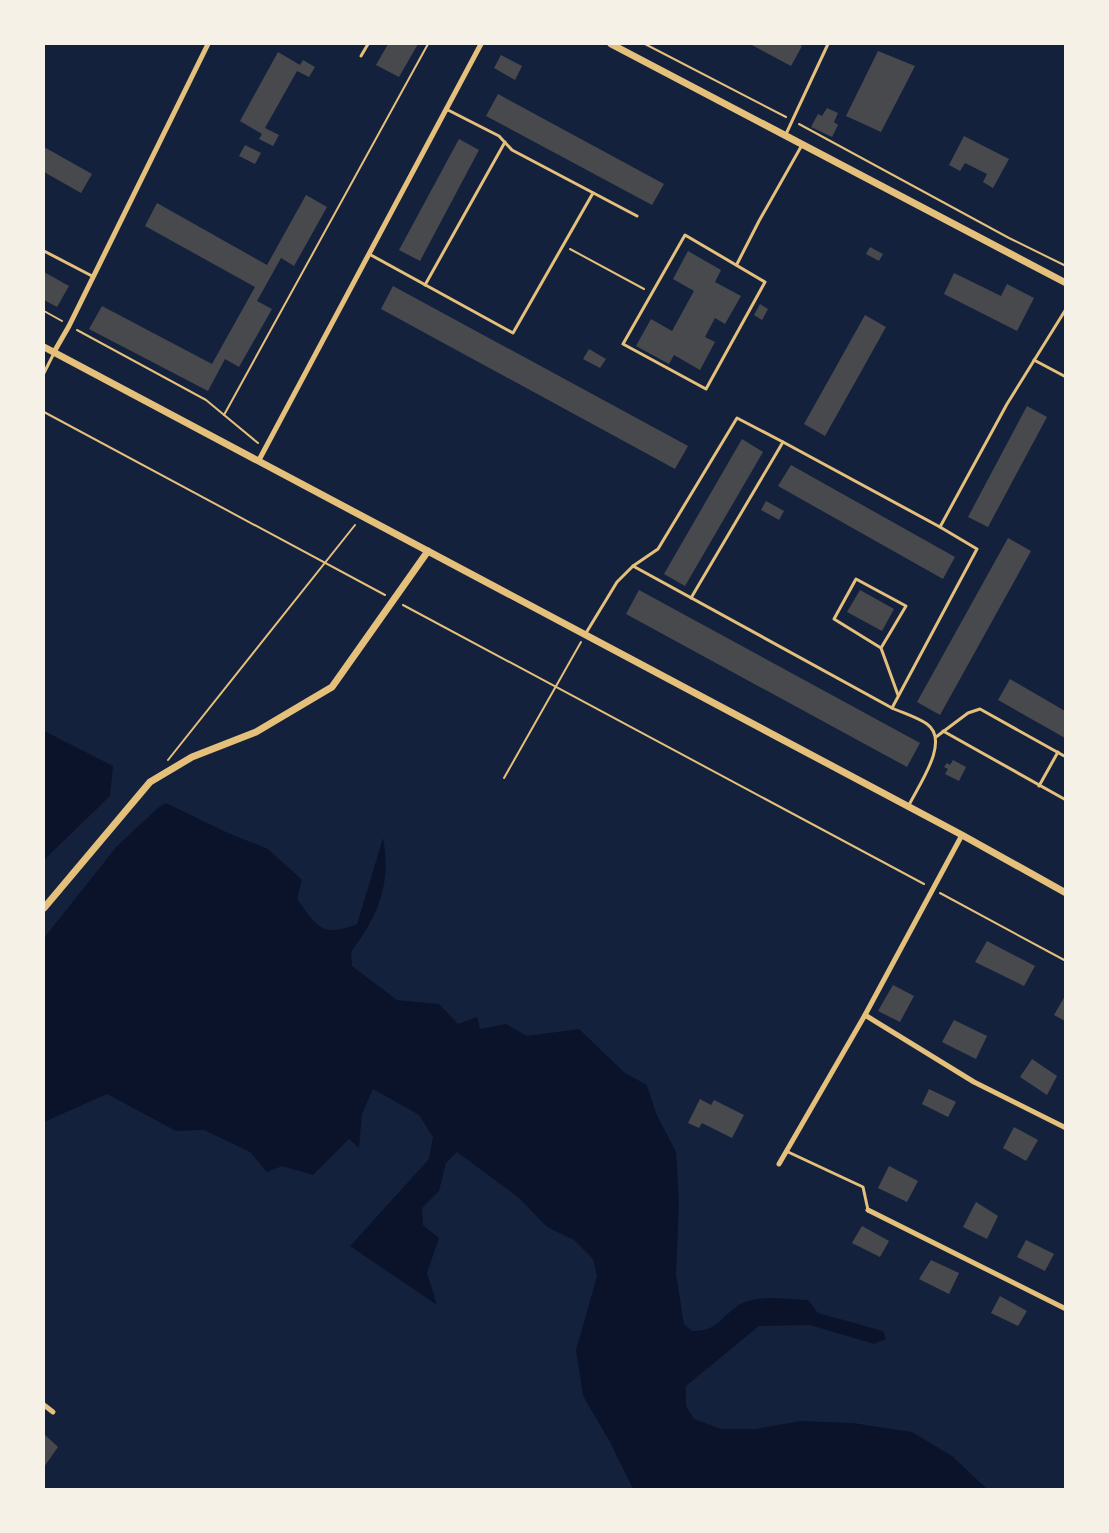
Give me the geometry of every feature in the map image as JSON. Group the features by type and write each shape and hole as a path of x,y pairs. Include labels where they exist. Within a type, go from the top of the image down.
{"street":[{"path":"54,352 208,44"},
{"path":"259,460 481,44"},
{"path":"611,44 1065,283"},
{"path":"44,347 962,835 1065,893"},
{"path":"44,908 150,782 192,757 256,732 332,687 428,551"},
{"path":"779,1164 865,1015 962,835"},
{"path":"865,1015 974,1082 1065,1128"},
{"path":"868,1210 1065,1309"},
{"path":"44,1405 53,1412"}],"lane":[{"path":"362,56 368,44"},
{"path":"785,135 828,44"},
{"path":"446,109 499,136 512,150 637,216"},
{"path":"425,285 505,142"},
{"path":"737,264 802,144"},
{"path":"369,254 513,333 593,193"},
{"path":"685,235 737,264 765,282 706,389 623,344 685,235"},
{"path":"44,251 92,276"},
{"path":"940,527 1007,404 1065,309"},
{"path":"44,373 54,352"},
{"path":"1034,360 1065,377"},
{"path":"585,634 617,582 633,566 658,549 737,418 977,549 892,708"},
{"path":"692,598 783,442"},
{"path":"633,566 892,708 928,725 936,737 936,752 908,807"},
{"path":"881,648 906,606 856,579 834,619 881,648 898,696"},
{"path":"936,737 968,713 980,709 1065,757"},
{"path":"943,731 1065,800"},
{"path":"1039,786 1058,752"},
{"path":"786,1151 863,1187 868,1210"}],"path":[{"path":"224,415 428,44"},
{"path":"645,44 1065,266"},
{"path":"563,246 652,293"},
{"path":"44,311 206,400 265,448"},
{"path":"44,412 1065,961"},
{"path":"165,763 362,515"},
{"path":"504,778 585,634"}],"water":[{"path":"44,731 113,766 110,796 44,860"},
{"path":"166,803 268,849 302,880 297,899 316,923 328,930 357,924 383,838 386,870 384,884 369,925 351,952 352,966 397,1000 439,1004 458,1024 477,1017 480,1029 506,1024 527,1036 579,1029 625,1073 647,1085 656,1113 676,1152 679,1201 676,1274 684,1324 692,1331 708,1329 739,1305 755,1299 773,1298 808,1300 818,1313 883,1331 886,1339 874,1344 810,1325 759,1326 686,1386 686,1406 694,1419 721,1429 755,1429 801,1421 853,1423 912,1432 952,1456 987,1489 633,1489 610,1442 583,1396 576,1350 597,1276 593,1259 574,1240 547,1227 519,1198 457,1152 446,1163 439,1191 422,1208 423,1225 439,1238 427,1273 437,1305 350,1246 429,1159 433,1137 419,1115 373,1089 362,1114 359,1148 349,1139 313,1175 282,1166 267,1172 250,1152 204,1130 176,1131 107,1094 44,1122 44,938 117,846"}],"building":[{"path":"388,44 418,44 399,77 376,65"},
{"path":"750,44 798,44 802,46 791,66"},
{"path":"878,51 915,66 881,132 846,116"},
{"path":"278,52 300,65 303,60 315,67 309,77 297,71 265,128 279,135 273,146 259,139 262,134 240,121"},
{"path":"501,55 522,66 515,80 494,68"},
{"path":"498,94 664,184 652,205 486,116"},
{"path":"827,108 838,113 834,122 838,125 832,137 811,127 818,114 822,116"},
{"path":"964,136 1009,159 993,188 983,182 987,174 965,163 960,171 949,165"},
{"path":"459,139 479,150 420,261 399,250"},
{"path":"245,145 261,153 255,164 239,156"},
{"path":"44,147 92,174 81,193 44,172"},
{"path":"306,195 327,207 294,266 281,258 257,301 272,309 239,367 225,359 208,391 89,329 102,306 212,364 255,287 145,226 157,203 267,265"},
{"path":"870,247 883,254 879,261 866,254"},
{"path":"688,251 721,270 715,282 741,296 725,324 715,318 705,337 715,342 700,370 674,355 669,364 636,346 651,319 672,331 694,291 673,279"},
{"path":"44,272 69,286 57,307 44,300"},
{"path":"954,273 1001,296 1007,284 1034,298 1017,331 944,294"},
{"path":"393,286 688,446 675,469 381,309"},
{"path":"760,304 768,309 762,320 754,315"},
{"path":"865,315 886,327 825,436 804,424"},
{"path":"589,349 606,359 600,368 583,359"},
{"path":"1027,406 1047,417 988,527 968,517"},
{"path":"742,439 763,452 685,586 664,574"},
{"path":"791,465 955,557 943,579 778,486"},
{"path":"766,501 784,511 779,520 761,510"},
{"path":"1008,538 1031,551 940,715 917,702"},
{"path":"639,590 920,743 907,767 626,614"},
{"path":"860,590 894,609 882,631 847,612"},
{"path":"1010,679 1065,711 1065,738 998,700"},
{"path":"953,760 966,767 959,781 945,774 948,769 944,767 947,763 950,765"},
{"path":"987,941 1035,966 1024,986 975,962"},
{"path":"893,985 914,996 900,1022 878,1011"},
{"path":"1065,996 1065,1021 1054,1015"},
{"path":"954,1020 987,1036 976,1059 942,1042"},
{"path":"1032,1059 1057,1076 1047,1095 1020,1077"},
{"path":"929,1089 956,1102 948,1117 922,1104"},
{"path":"700,1099 711,1105 714,1100 744,1115 732,1138 702,1123 699,1128 688,1123"},
{"path":"1014,1127 1038,1140 1026,1161 1003,1148"},
{"path":"889,1166 918,1181 907,1202 878,1188"},
{"path":"976,1202 998,1216 987,1239 963,1227"},
{"path":"862,1226 889,1241 880,1257 852,1243"},
{"path":"1026,1240 1054,1254 1045,1271 1017,1257"},
{"path":"931,1260 959,1273 949,1294 919,1279"},
{"path":"1000,1296 1027,1311 1018,1326 991,1313"},
{"path":"44,1434 58,1447 44,1467"}]}
